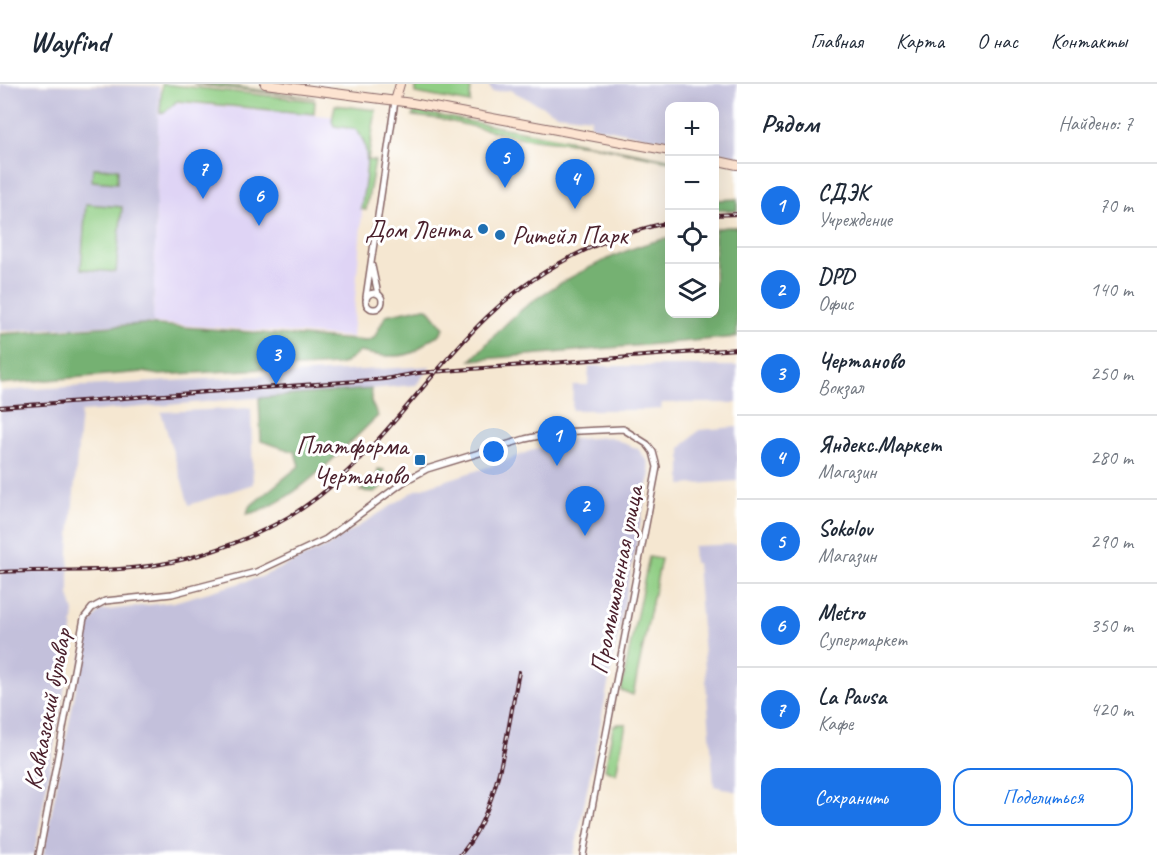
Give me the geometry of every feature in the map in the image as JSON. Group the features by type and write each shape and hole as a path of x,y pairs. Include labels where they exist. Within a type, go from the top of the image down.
{"main road":[{"path":"265,84 395,101 665,150"},
{"path":"395,101 400,84"},
{"path":"719,161 737,165"}],"street":[{"path":"371,259 378,294 382,300 376,308 367,305 366,297 371,259 395,101"},
{"path":"366,297 370,293 378,294"},
{"name":"Промышленная улица","path":"92,608 105,602 172,594 256,572 326,539 405,481 427,469 548,434 611,429 631,432 653,452 657,467 584,855"},
{"name":"Кавказский бульвар","path":"39,855 84,618 92,608"}],"shaded area":[{"path":"0,84 159,86 153,323 0,331"},
{"path":"488,84 737,84 737,156 719,152 719,102 665,102 665,140 590,126 591,118 557,114 510,90 492,92"},
{"path":"159,86 162,101 349,118 368,138 352,337 153,323"},
{"path":"431,366 416,385 81,412 69,550 69,595 74,612 67,675 34,855 0,855 0,391"},
{"path":"589,366 737,366 737,403 662,403 661,409 572,410 573,385 588,385"},
{"path":"251,408 253,484 189,505 161,412"},
{"path":"737,427 737,481 681,485 681,448 699,430"},
{"path":"610,437 638,449 648,462 650,475 574,855 43,855 88,627 100,611 174,602 261,577 326,547 416,490 491,466 559,440"},
{"path":"737,544 737,792 714,786 697,563 694,563 693,546"}],"green space":[{"path":"162,84 315,101 314,114 177,101 164,113 160,113"},
{"path":"193,84 216,84 315,98"},
{"path":"417,84 471,84 470,103 415,93"},
{"path":"335,105 376,110 368,160 375,161 366,210 361,209 367,167 365,146 355,129 334,126 332,121"},
{"path":"414,111 665,158 665,160 590,145 523,138 440,119 413,116"},
{"path":"93,168 118,169 117,183 92,181"},
{"path":"737,199 737,211 719,210 719,200"},
{"path":"86,204 122,207 116,272 81,269"},
{"path":"737,227 737,337 471,360 514,316 552,288 612,257 665,239 665,318 719,318 719,228"},
{"path":"428,308 444,328 439,335 410,354 388,356 359,352 345,363 337,365 159,375 143,372 0,384 0,334 143,324 367,341 374,338 386,315"},
{"path":"371,389 371,402 378,416 334,459 300,487 265,509 247,514 249,507 299,466 295,452 261,441 259,398"},
{"path":"378,469 384,470 384,478 389,481 375,492 360,491 377,476"},
{"path":"649,557 661,559 633,695 621,690"},
{"path":"617,724 626,724 616,774 605,769 613,727"}],"railway":[{"path":"719,215 737,214"},
{"path":"0,572 106,570 157,565 205,553 266,529 300,510 331,487 359,461 460,344 507,299 549,269 572,257 619,236 665,223"},
{"path":"0,407 385,379 418,373 737,349"},
{"path":"460,855 474,837 493,793 506,743 519,672"}],"place":[{"name":"Sokolov","path":"505,188"},
{"name":"La Pausa","path":"203,199"},
{"name":"Яндекс.Маркет","path":"575,209"},
{"name":"Metro","path":"259,226"},
{"name":"Дом Лента","path":"483,229"},
{"name":"Ритейл Парк","path":"500,235"},
{"name":"Чертаново","path":"276,385"},
{"name":"Платформа Чертаново","path":"420,460"},
{"name":"СДЭК","path":"557,466"},
{"name":"DPD","path":"585,536"}]}
